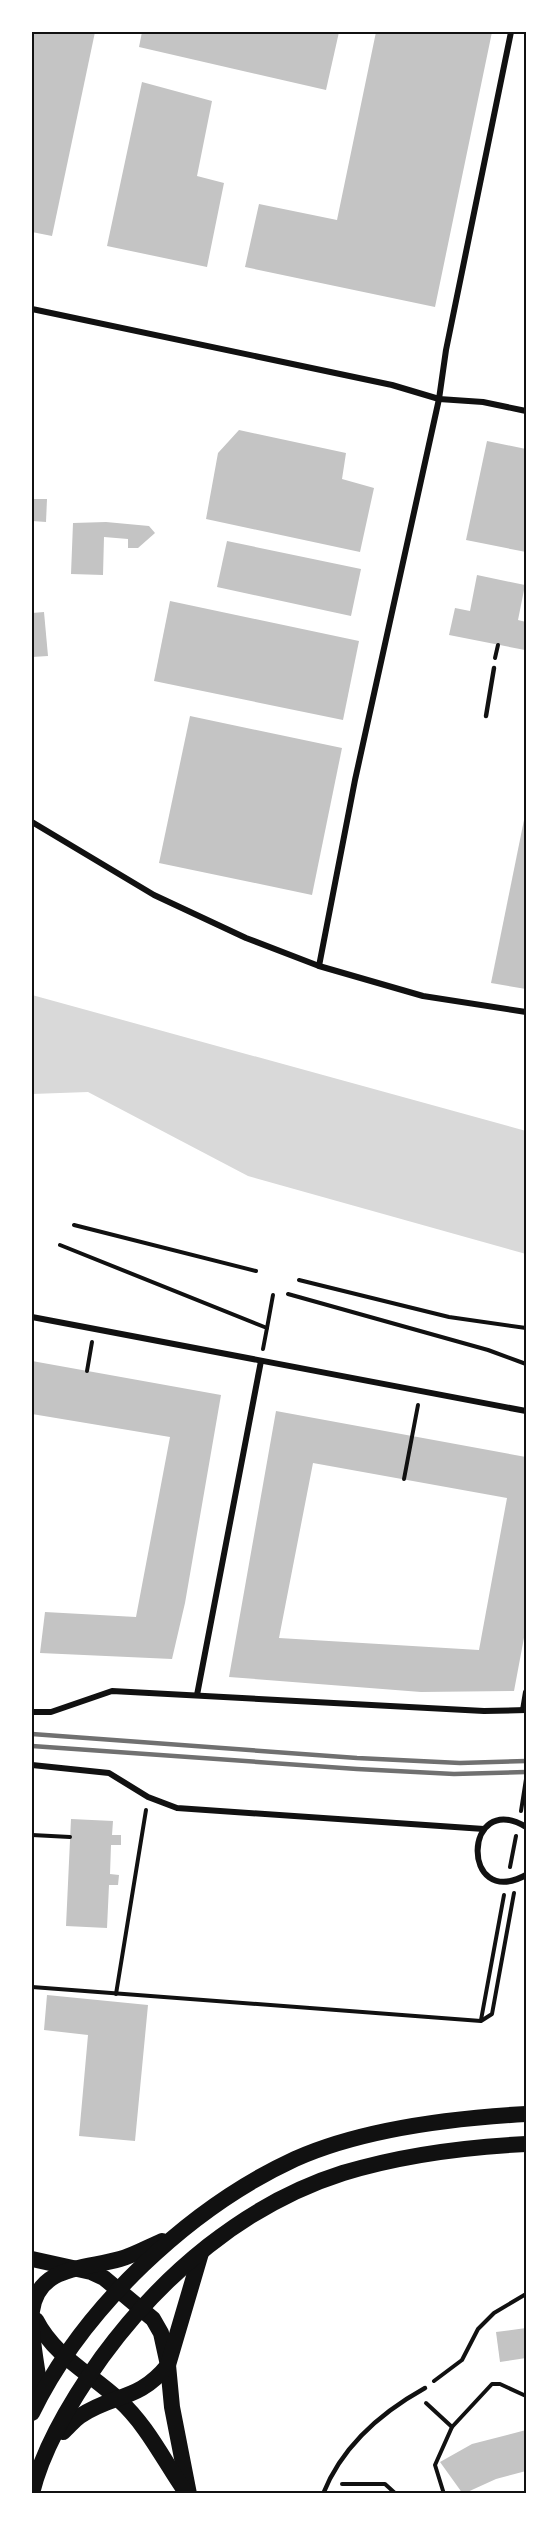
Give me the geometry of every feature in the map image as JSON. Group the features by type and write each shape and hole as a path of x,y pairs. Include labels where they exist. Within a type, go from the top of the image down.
{"highway":[{"path":"32,2413 41,2394 65,2358 119,2289 212,2206 296,2159 336,2144 459,2119 526,2114"},
{"path":"32,2493 50,2446 88,2376 140,2308 178,2270 229,2230 308,2186 344,2173 463,2148 526,2144"},
{"path":"41,2394 32,2311 38,2292 45,2282 72,2268 120,2259 177,2235"},
{"path":"50,2446 79,2416 145,2388 157,2379 168,2365 201,2253"},
{"path":"32,2259 98,2275 119,2289 153,2319 161,2333 168,2365 172,2407 188,2493"},
{"path":"32,2311 44,2336 65,2358 119,2399 140,2422 188,2493"}],"street":[{"path":"319,966 355,780 439,399 446,350 511,32"},
{"path":"32,309 392,385 439,399 483,402 526,411"},
{"path":"32,822 154,895 246,938 319,966 423,996 526,1012"},
{"path":"32,1317 526,1411"},
{"path":"197,1695 261,1361"},
{"path":"32,1712 51,1712 112,1691 484,1711 525,1710 526,1692"},
{"path":"32,1765 71,1767 109,1773 148,1797 177,1808 484,1829"},
{"path":"526,1827 516,1821 504,1820 494,1823 484,1829 476,1850 479,1864 485,1873 499,1880 517,1880 526,1875"}],"lane":[{"path":"486,716 494,668"},
{"path":"322,2493 343,2454 374,2422 425,2388"}],"path":[{"path":"74,1225 255,1271"},
{"path":"60,1245 267,1328"},
{"path":"299,1280 449,1317 526,1328"},
{"path":"288,1294 488,1350 526,1364"},
{"path":"261,1361 273,1295"},
{"path":"87,1371 94,1329"},
{"path":"404,1479 420,1392"},
{"path":"519,1822 526,1779"},
{"path":"116,1994 148,1797"},
{"path":"509,1872 516,1833"},
{"path":"32,1834 70,1837"},
{"path":"32,1987 481,2021 492,2014 517,1880"},
{"path":"481,2021 505,1893"},
{"path":"90,1992 90,1998"},
{"path":"425,2388 462,2360 478,2329 494,2313 526,2294"},
{"path":"444,2493 435,2465 452,2427 492,2384 500,2384 526,2396"},
{"path":"415,2393 452,2427"},
{"path":"326,2484 385,2484 396,2493"}],"shaded area":[{"path":"32,995 526,1131 526,1254 248,1176 88,1092 32,1094"}],"building":[{"path":"32,32 95,32 52,236 32,232"},
{"path":"142,32 339,32 326,90 139,47"},
{"path":"376,32 492,32 435,307 245,267 259,204 337,220"},
{"path":"142,82 212,101 197,176 224,183 207,267 107,246"},
{"path":"239,430 346,453 342,479 374,488 360,552 206,519 218,453"},
{"path":"487,441 526,449 526,552 466,540"},
{"path":"32,499 47,499 46,522 32,521"},
{"path":"106,522 149,526 155,533 138,548 128,548 128,539 104,537 103,575 71,574 73,523"},
{"path":"227,541 361,569 351,616 217,587"},
{"path":"477,575 525,585 518,620 526,622 525,650 449,635 455,608 470,611"},
{"path":"170,601 359,641 343,720 154,681"},
{"path":"44,612 48,656 32,657 32,613"},
{"path":"190,716 342,748 312,895 159,863"},
{"path":"526,815 526,989 491,983"},
{"path":"32,1361 221,1395 185,1603 172,1659 40,1653 45,1612 136,1617 170,1437 32,1414"},
{"path":"276,1411 526,1457 526,1627 514,1691 421,1692 229,1677","holes":["313,1463 507,1498 479,1650 279,1638"]},
{"path":"71,1819 113,1821 112,1835 121,1835 121,1845 111,1845 110,1874 119,1875 118,1885 109,1885 107,1928 66,1926"},
{"path":"47,1995 148,2005 135,2141 79,2136 88,2035 44,2030"},
{"path":"526,2328 526,2358 500,2362 496,2332"},
{"path":"526,2430 526,2471 496,2479 463,2494 440,2462 472,2444"}],"railway":[{"path":"32,1734 357,1758 460,1763 526,1761"},
{"path":"32,1746 357,1769 454,1774 526,1772"}]}
